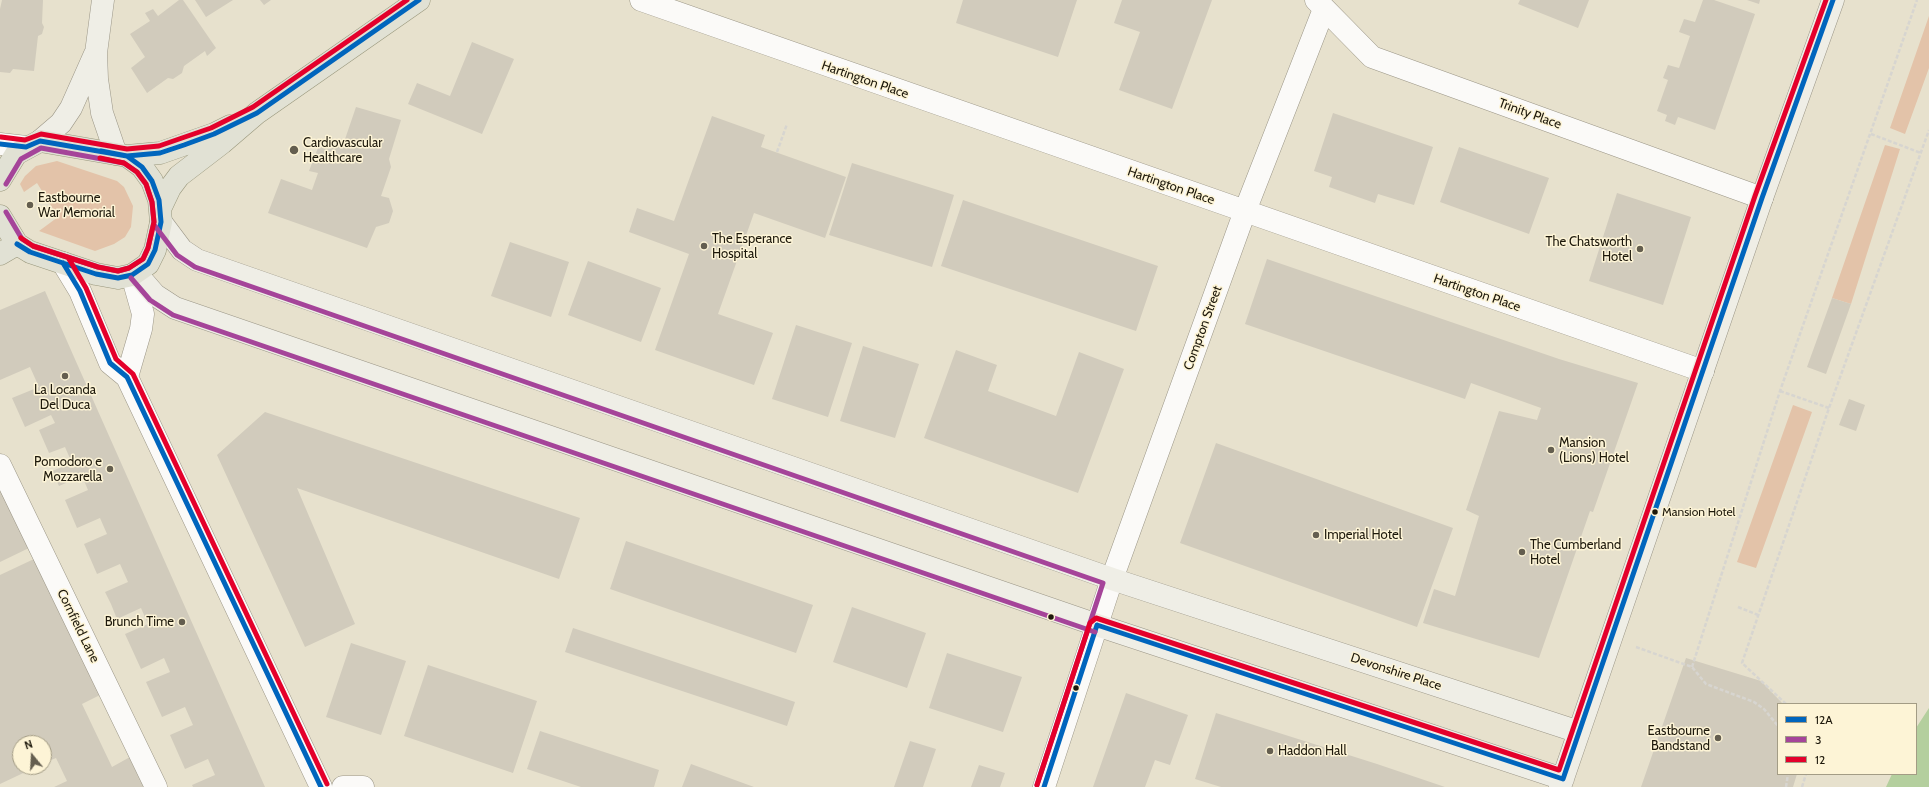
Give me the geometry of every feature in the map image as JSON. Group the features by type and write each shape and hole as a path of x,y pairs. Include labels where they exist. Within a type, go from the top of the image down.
{"main road":[{"path":"103,0 96,53 102,113 121,155 142,167 152,181 159,200 161,215"},
{"path":"0,218 8,249 30,252 96,274 118,278 134,274 148,264 155,250 161,215 170,188 179,176 222,143 257,113 419,0"},
{"path":"134,274 155,295 175,308 1562,783 1762,198 1833,0"},
{"path":"0,180 16,154 33,144 61,122 71,108 96,53"},
{"path":"33,144 121,155 160,153 214,134 257,113"},
{"name":"Devonshire Place","path":"161,215 182,250 197,260 1112,580 1579,732"}],"street":[{"name":"Hartington Place","path":"641,0 1703,371"},
{"name":"Compton Street","path":"1044,787 1112,580 1320,4"},
{"name":"Trinity Place","path":"1320,4 1372,57 1762,198"},
{"path":"0,144 33,144"},
{"path":"63,263 80,291 110,363 127,377 321,787"},
{"path":"127,377 141,329 143,314 134,274"},
{"name":"Cornfield Lane","path":"0,465 156,787"},
{"path":"343,787 363,787"}],"path":[{"path":"1692,667 1780,391 1917,0"},
{"path":"777,152 787,124"},
{"path":"1785,703 1742,663 1829,408 1929,130"},
{"path":"1871,134 1921,153"},
{"path":"1780,391 1829,408"},
{"path":"1738,607 1758,615"},
{"path":"1611,638 1692,667 1706,684 1754,702 1764,709 1777,725"},
{"path":"1786,787 1788,775"},
{"path":"1802,787 1806,775"}],"shaded area":[{"path":"1929,16 1929,68 1905,134 1890,128"},
{"path":"1885,145 1900,149 1851,304 1832,298"},
{"path":"57,161 117,181 124,187 133,206 131,227 125,237 114,244 95,251 39,231 58,217 37,183 24,192 20,184 25,176 36,166"},
{"path":"1793,405 1812,412 1756,568 1737,562"},
{"path":"1929,708 1929,787 1886,787 1892,775 1917,775 1917,726"}],"building":[{"path":"2,0 43,0 42,23 44,27 42,34 38,36 34,71 13,69 10,73 0,72 0,9"},
{"path":"179,0 183,0 216,48 207,56 205,51 184,66 182,73 173,79 168,78 147,93 131,68 145,57 130,34 150,21 145,13 153,9 158,16"},
{"path":"195,0 233,0 206,17"},
{"path":"260,0 271,0 264,5"},
{"path":"963,0 1077,0 1058,57 956,23"},
{"path":"1122,0 1212,0 1172,109 1119,90 1140,32 1114,23"},
{"path":"1520,0 1589,0 1578,28 1518,4"},
{"path":"1703,0 1714,0 1755,14 1715,130 1678,117 1675,125 1665,121 1667,115 1657,111 1668,80 1663,78 1668,65 1679,68 1690,36 1679,32 1684,19 1695,22"},
{"path":"1747,0 1760,0 1759,4"},
{"path":"472,42 514,59 482,134 408,104 417,83 450,96"},
{"path":"356,107 401,120 389,159 391,167 381,196 389,198 393,211 389,223 376,227 367,248 268,213 281,179 312,190 318,173 309,171 321,140 342,148"},
{"path":"1333,113 1433,147 1414,205 1378,194 1375,203 1329,187 1332,177 1314,171"},
{"name":"The Esperance Hospital","path":"712,116 765,135 761,147 846,177 825,238 754,213 718,314 773,333 754,385 655,350 689,254 629,232 637,208 674,221"},
{"path":"1459,147 1549,178 1529,234 1440,202"},
{"path":"852,163 954,195 932,267 829,235"},
{"name":"The Chatsworth Hotel","path":"1617,193 1691,217 1663,305 1589,281"},
{"path":"963,200 1158,266 1136,331 941,266"},
{"path":"510,242 569,262 551,317 491,296"},
{"path":"1267,259 1559,359 1638,383 1593,512 1590,511 1539,658 1423,623 1434,589 1455,596 1479,516 1466,510 1499,411 1537,420 1541,408 1471,383 1465,399 1245,324"},
{"path":"588,261 661,288 641,342 568,315"},
{"path":"45,291 265,787 193,787 192,785 215,775 208,759 185,769 170,735 193,725 185,707 162,717 146,682 170,672 164,658 141,669 125,634 148,624 141,608 117,619 105,592 128,582 120,564 97,574 84,544 107,534 100,518 77,528 65,500 88,490 82,476 59,486 52,471 72,463 65,447 49,453 39,430 55,423 51,415 25,427 12,398 39,387 30,367 0,380 0,310"},
{"path":"1832,298 1851,304 1826,374 1807,367"},
{"path":"796,325 852,343 828,417 772,399"},
{"path":"863,346 919,364 895,438 840,421"},
{"path":"956,350 997,365 988,391 1056,416 1079,352 1124,369 1078,493 924,438"},
{"path":"1849,399 1865,405 1856,431 1839,425"},
{"path":"265,412 580,518 559,579 297,488 355,624 305,647 217,455"},
{"name":"Imperial Hotel","path":"1216,443 1453,528 1417,627 1180,543"},
{"path":"0,486 29,548 0,562"},
{"path":"626,541 813,605 796,653 610,589"},
{"path":"34,559 100,695 82,704 112,767 130,757 144,787 54,787 67,781 56,758 52,760 52,735 12,735 12,775 19,775 0,784 0,575"},
{"path":"852,607 926,633 907,688 833,662"},
{"path":"573,628 795,702 787,726 565,652"},
{"path":"351,643 406,661 381,735 326,717"},
{"path":"947,653 1022,677 1003,732 929,708"},
{"name":"Eastbourne Bandstand","path":"1686,658 1761,681 1782,703 1777,703 1777,775 1797,775 1793,787 1641,787"},
{"path":"428,665 537,701 513,773 404,736"},
{"path":"1126,693 1188,715 1170,765 1155,760 1145,787 1093,787"},
{"name":"Haddon Hall","path":"1216,713 1445,787 1221,787 1195,779"},
{"path":"540,731 659,770 654,787 581,787 527,769"},
{"path":"910,741 936,749 923,787 894,787"},
{"path":"691,764 754,787 682,787"},
{"path":"979,765 1005,773 1000,787 971,787"}],"transit line":[{"name":"12","path":"1,137 25,140 41,134 127,149 159,146 211,128 253,107 407,0"},
{"name":"12A","path":"0,144 26,147 40,141 127,156 160,153 184,145 214,134 257,113 419,0"},
{"name":"12","path":"1037,785 1090,623 1096,618 1559,770 1755,196 1826,0"},
{"name":"12A","path":"1044,787 1097,625 1563,779 1762,198 1833,0"},
{"name":"3","path":"6,184 21,159 41,148 124,163 137,172 146,184 152,202 154,222 148,248 143,259 129,268 118,271 98,267 33,246 22,239 6,212"},
{"name":"12A","path":"17,244 30,252 96,274 118,278 132,275 148,264 155,250 161,222 159,200 152,181 142,167 127,156 101,151"},
{"name":"12","path":"21,238 33,246 98,267 118,271 129,268 143,259 148,248 154,222 152,202 146,184 137,172 124,163 100,158"},
{"name":"3","path":"155,226 177,255 195,267 1103,583 1037,785"},
{"name":"12","path":"69,259 86,288 116,359 133,374 327,784"},
{"name":"12A","path":"63,263 80,291 110,363 127,377 321,787"},
{"name":"3","path":"131,278 150,300 173,315 1095,632"}],"place":[{"name":"Cardiovascular Healthcare","path":"294,150"},
{"name":"Eastbourne War Memorial","path":"30,205"},
{"name":"The Esperance Hospital","path":"704,246"},
{"name":"The Chatsworth Hotel","path":"1640,249"},
{"name":"La Locanda Del Duca","path":"65,376"},
{"name":"Mansion (Lions) Hotel","path":"1551,450"},
{"name":"Pomodoro e Mozzarella","path":"110,469"},
{"name":"Mansion Hotel","path":"1655,512"},
{"name":"Imperial Hotel","path":"1316,535"},
{"name":"The Cumberland Hotel","path":"1522,552"},
{"name":"Brunch Time","path":"182,622"},
{"name":"Eastbourne Bandstand","path":"1718,738"},
{"name":"Haddon Hall","path":"1270,751"}]}
